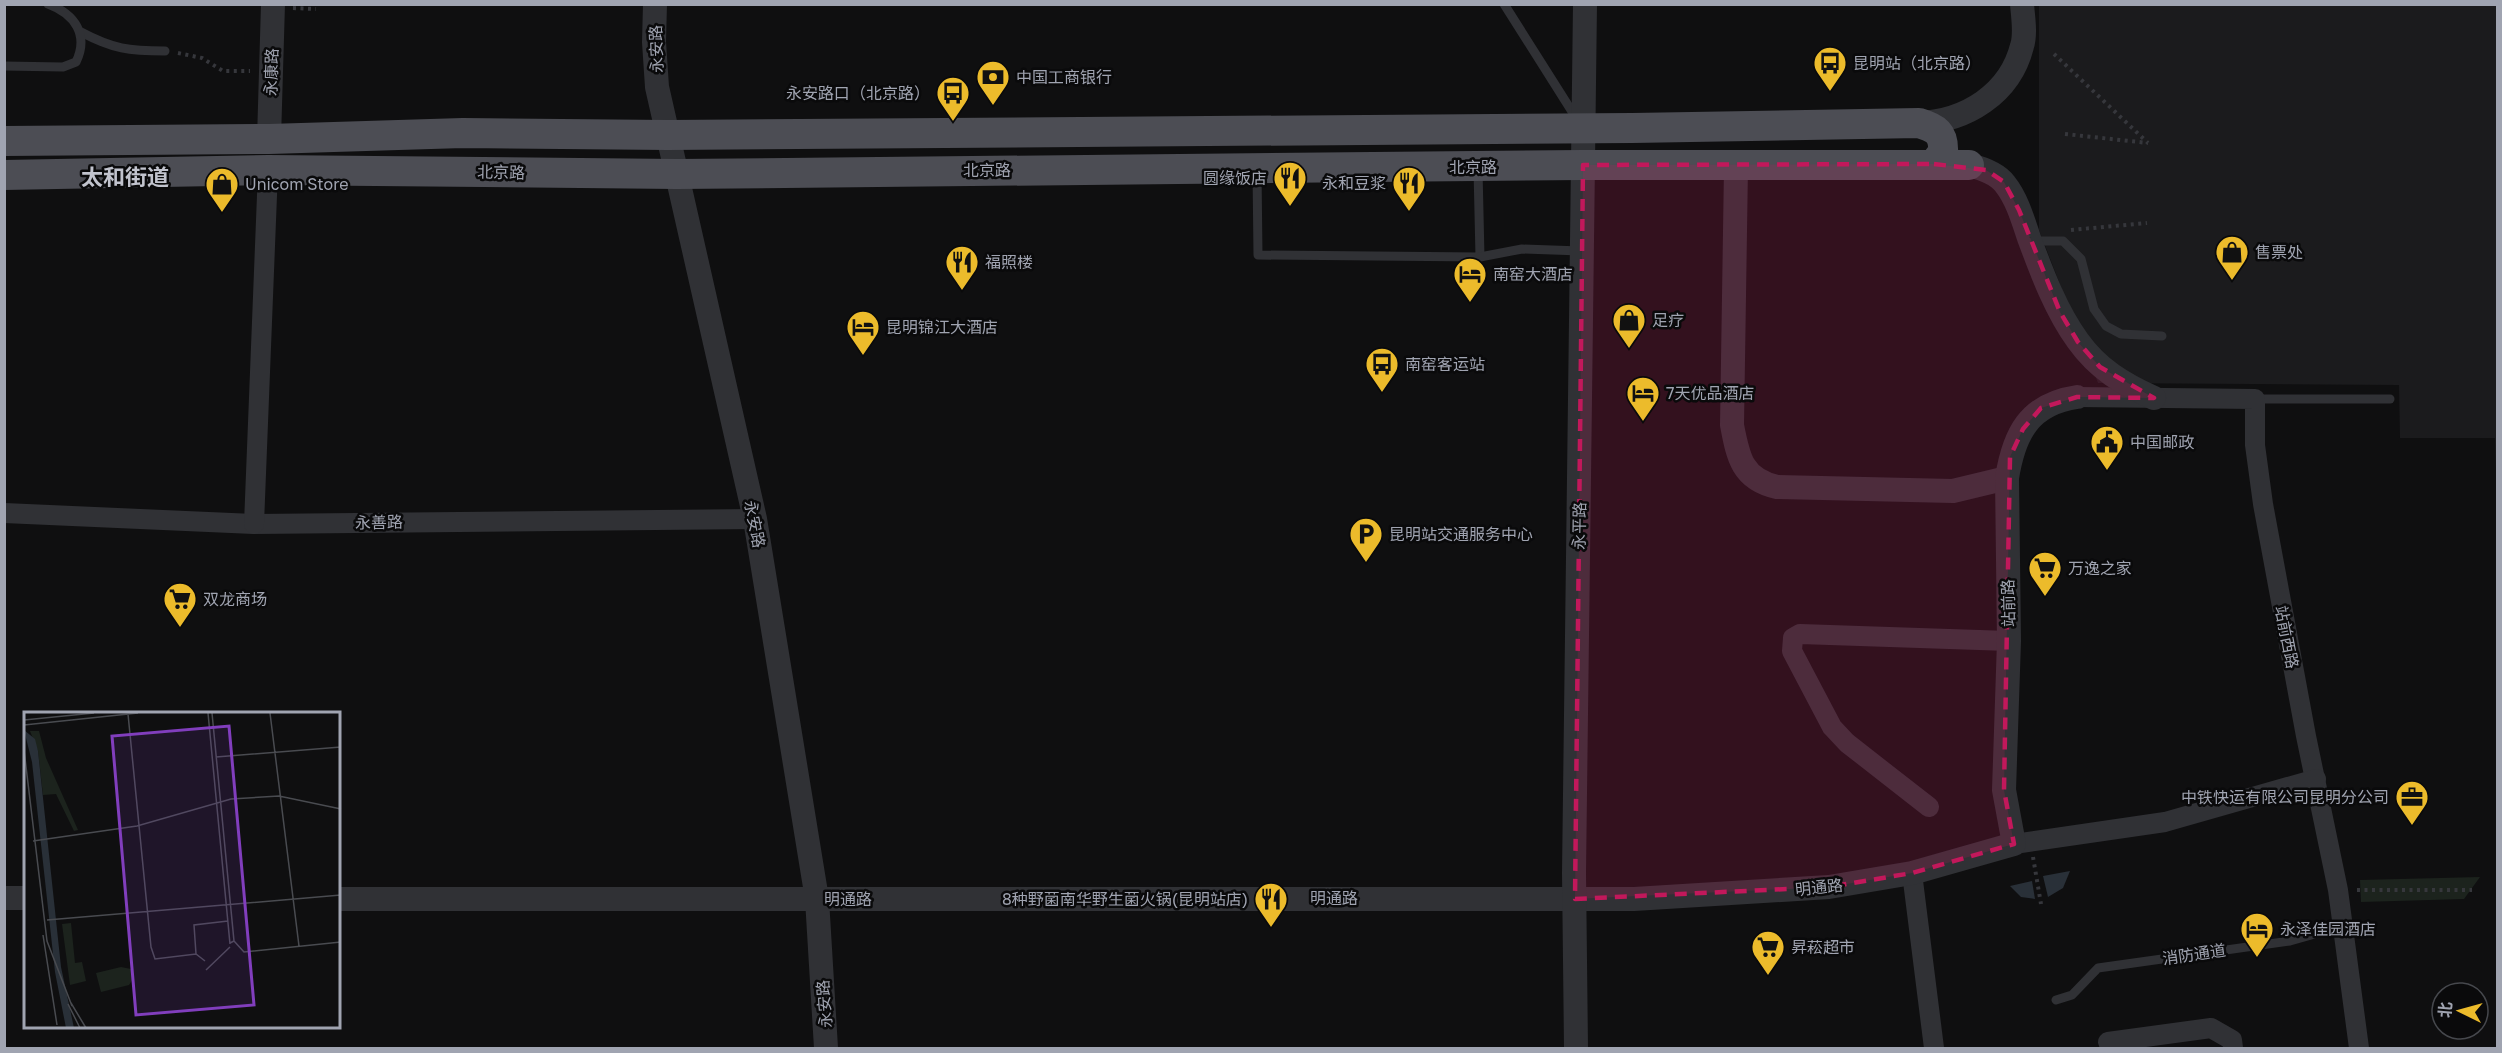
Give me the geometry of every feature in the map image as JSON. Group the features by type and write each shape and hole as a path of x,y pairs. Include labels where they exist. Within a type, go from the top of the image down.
{"main road":[{"path":"4,141 269,139 463,133 668,135 1919,123 1935,128 1941,135 1943,152 1934,164"},
{"name":"北京路","path":"4,175 268,170 677,174 1583,165 1969,165"}],"street":[{"name":"永康路","path":"269,139 273,4"},
{"name":"永安路","path":"655,4 654,42 657,87 754,519 817,899 826,1048"},
{"name":"永平路","path":"1576,1048 1575,899 1585,4"},
{"path":"1919,123 1963,115 1990,98 2002,86 2011,73 2023,44 2022,4"},
{"path":"1969,165 1986,170 2004,182 2019,210 2060,312 2078,342 2108,373 2123,384 2154,398"},
{"path":"1736,166 1732,425 1737,452 1747,471 1761,483 1778,487 1953,491 2007,478"},
{"path":"254,524 268,170"},
{"path":"2077,397 2255,399"},
{"name":"站前路","path":"2023,843 2004,790 2009,641 2007,478 2010,457 2023,429 2041,408 2063,399 2077,397"},
{"name":"站前西路","path":"2255,399 2255,444 2263,504 2338,890 2359,1048"},
{"name":"永善路","path":"4,513 254,524 754,519"},
{"path":"1929,807 1847,743 1832,727 1792,651 1794,638 1800,634 2009,641"},
{"name":"明通路","path":"340,898 1634,899 1829,887 1912,873 2023,843 2165,822 2316,779"},
{"path":"1912,873 1934,1048"},
{"path":"4,898 24,898"},
{"path":"2108,1042 2211,1028 2232,1040 2233,1048"}],"lane":[{"path":"48,4 65,10 81,32 106,45 132,51 165,51"},
{"path":"1504,4 1582,128"},
{"path":"4,66 63,67 76,62 82,51 81,32"},
{"path":"1478,167 1480,257"},
{"path":"1257,168 1258,255 1480,257 1522,249 1582,251"},
{"path":"2030,241 2063,241 2081,259 2094,309 2106,326 2121,334 2162,336"},
{"path":"2255,399 2390,399"},
{"name":"消防通道","path":"2056,999 2072,995 2098,968 2290,941 2343,926"}],"path":[{"path":"165,51 202,58 223,71 271,71"},
{"path":"2054,54 2148,143 2065,134"},
{"path":"2066,231 2147,223"},
{"path":"2023,843 2041,904"},
{"path":"2338,890 2472,890"}],"highlighted area":[{"path":"1934,164 1986,170 2004,182 2019,210 2060,312 2078,342 2100,367 2154,398 2077,397 2041,408 2023,429 2010,457 2004,790 2014,844 1912,873 1829,887 1575,899 1583,165"}],"shaded area":[{"path":"2039,5 2497,5 2497,503 2495,438 2400,438 2399,385 2098,383 2039,230"},
{"path":"2070,871 2063,888 2048,897 2043,876"},
{"path":"2480,877 2464,899 2361,902 2360,880"},
{"path":"2032,881 2035,899 2021,897 2010,886"}],"place":[{"name":"昆明站（北京路）","path":"1830,92"},
{"name":"中国工商银行","path":"993,106"},
{"name":"永安路口（北京路）","path":"953,122"},
{"name":"圆缘饭店","path":"1290,207"},
{"name":"永和豆浆","path":"1409,212"},
{"name":"Unicom Store","path":"222,213"},
{"name":"售票处","path":"2232,281"},
{"name":"福照楼","path":"962,291"},
{"name":"南窑大酒店","path":"1470,303"},
{"name":"足疗","path":"1629,349"},
{"name":"昆明锦江大酒店","path":"863,356"},
{"name":"南窑客运站","path":"1382,393"},
{"name":"7天优品酒店","path":"1643,422"},
{"name":"中国邮政","path":"2107,471"},
{"name":"昆明站交通服务中心","path":"1366,563"},
{"name":"万逸之家","path":"2045,597"},
{"name":"双龙商场","path":"180,628"},
{"name":"中铁快运有限公司昆明分公司","path":"2412,826"},
{"name":"8种野菌南华野生菌火锅(昆明站店)","path":"1271,928"},
{"name":"永泽佳园酒店","path":"2257,958"},
{"name":"昇菘超市","path":"1768,976"}],"district":[{"name":"太和街道","path":"125,177"}]}
